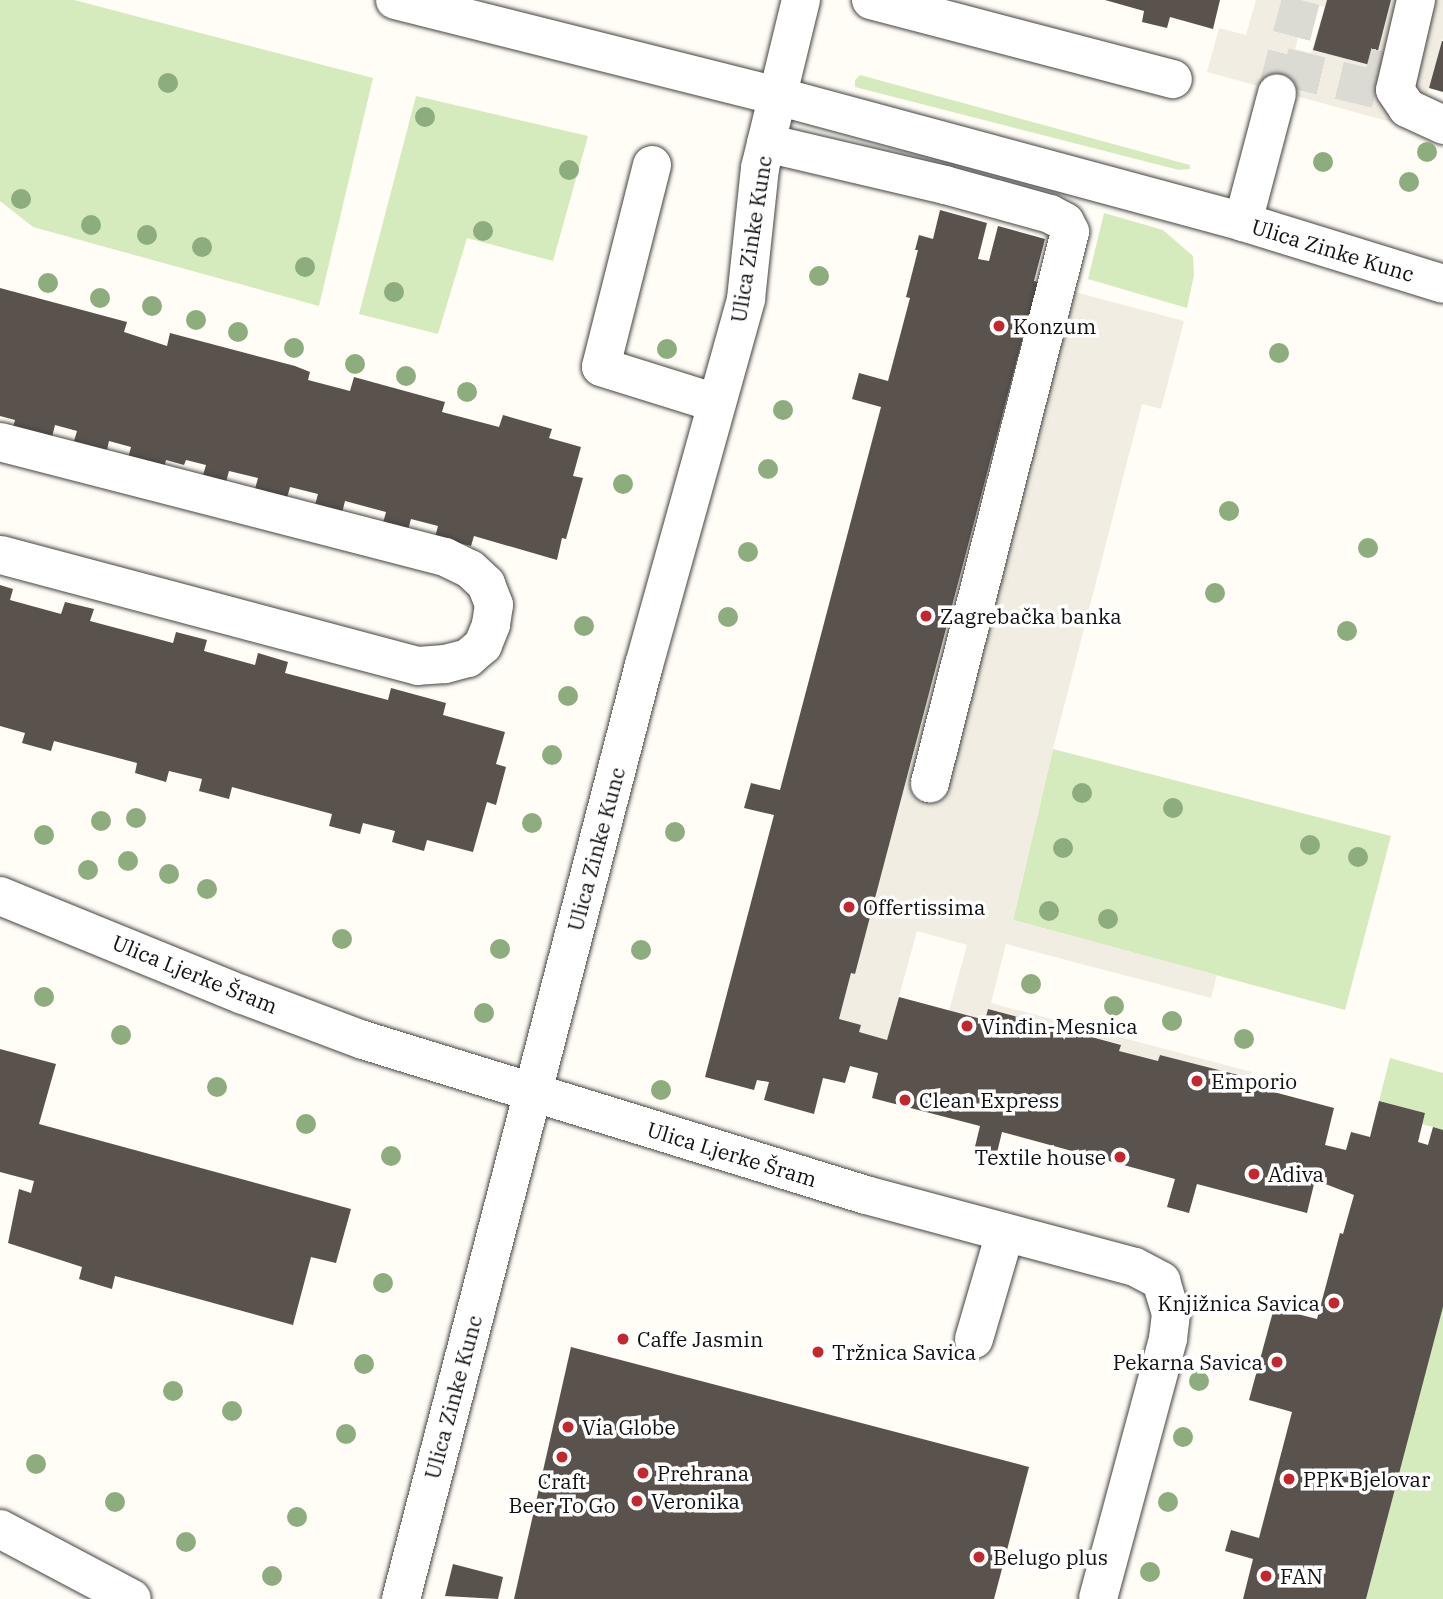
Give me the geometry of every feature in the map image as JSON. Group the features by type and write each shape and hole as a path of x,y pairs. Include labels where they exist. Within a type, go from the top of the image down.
{"street":[{"name":"Ulica Zinke Kunc","path":"394,0 777,96 1243,222 1443,284"},
{"path":"777,96 801,0"},
{"path":"871,0 1173,79"},
{"path":"1416,0 1395,90 1407,108 1443,125"},
{"path":"1243,222 1277,93"},
{"name":"Ulica Zinke Kunc","path":"401,1599 716,403 746,299 760,168 777,96"},
{"path":"766,143 945,185 1050,214 1065,222 1070,232 930,783"},
{"path":"652,165 601,367 716,403"},
{"path":"0,442 445,558 470,569 486,584 494,605 491,625 483,645 468,658 445,664 418,666 0,555"},
{"name":"Ulica Ljerke Šram","path":"0,896 339,1031 866,1195 1135,1267 1161,1281 1171,1314 1168,1339 1098,1599"},
{"path":"974,1339 1005,1233"},
{"path":"0,1529 132,1599"}],"green space":[{"path":"0,0 74,0 373,78 319,306 33,227 0,201"},
{"path":"860,75 1190,165 1190,169 1179,170 855,87 855,80"},
{"path":"416,96 588,136 553,261 467,238 438,334 359,314"},
{"path":"1104,213 1163,230 1193,256 1194,275 1187,308 1088,279"},
{"path":"1053,749 1391,836 1345,1010 1013,920"},
{"path":"1390,1058 1443,1073 1443,1130 1422,1124 1425,1113 1379,1101"},
{"path":"1443,1307 1443,1599 1366,1599 1375,1565"}],"shaded area":[{"path":"1256,0 1327,0 1325,7 1307,2 1295,49 1311,53 1320,22 1337,27 1345,0 1443,0 1443,38 1417,129 1207,72 1219,28 1246,35"},
{"path":"1045,284 1184,321 1161,409 1142,404 1053,749 1013,920 1217,975 1211,998 1006,944 991,1003 1252,1072 1250,1078 1160,1055 1158,1061 1119,1051 1120,1044 988,1009 985,1020 949,1011 967,945 917,931 887,1040 859,1032 839,1019 851,973 855,974 1025,329"}],"building":[{"path":"1105,0 1220,0 1213,29 1170,17 1167,28 1142,22 1144,11"},
{"path":"1327,0 1391,0 1374,66 1313,50"},
{"path":"1443,41 1443,92 1429,88"},
{"path":"940,210 987,223 978,259 989,261 998,226 1045,239 1034,281 1045,284 1032,331 1025,329 855,974 851,973 839,1019 861,1025 859,1032 887,1040 899,997 985,1020 988,1009 1121,1045 1119,1051 1158,1061 1160,1055 1250,1078 1248,1085 1334,1108 1325,1145 1346,1150 1351,1132 1370,1137 1379,1101 1425,1113 1418,1142 1428,1145 1433,1127 1443,1130 1443,1307 1366,1599 1243,1599 1253,1559 1225,1551 1231,1530 1259,1538 1292,1412 1249,1400 1274,1308 1317,1319 1340,1233 1343,1234 1354,1195 1315,1180 1307,1213 1197,1184 1189,1213 1167,1207 1175,1179 1002,1132 995,1161 973,1155 980,1126 872,1098 878,1073 850,1066 845,1083 823,1078 814,1114 764,1100 769,1082 757,1080 754,1090 705,1077 774,815 744,808 751,783 780,790 881,407 852,399 859,373 888,381 910,298 906,297 919,235 933,239"},
{"path":"0,288 127,322 124,332 167,346 170,333 295,366 310,372 308,380 350,391 354,377 445,402 442,412 499,427 503,415 552,429 549,438 581,447 573,476 583,478 566,539 562,538 557,560 474,536 471,546 435,537 438,526 411,519 408,530 383,523 386,512 345,501 342,513 315,505 318,494 290,487 287,498 255,489 258,478 229,471 226,482 203,475 206,465 186,460 184,465 166,460 163,472 127,462 131,447 109,441 107,450 74,441 77,431 55,425 51,441 12,431 15,420 0,416"},
{"path":"0,585 13,589 10,600 61,614 65,602 94,609 90,621 173,643 176,632 207,640 204,651 255,665 258,653 288,662 285,673 388,700 391,688 446,703 443,715 505,732 496,764 506,767 496,805 487,802 473,852 427,840 424,851 392,842 395,831 363,823 360,834 329,826 332,814 232,787 229,799 199,791 202,779 169,771 166,782 135,773 137,763 54,741 51,751 22,743 25,733 0,726"},
{"path":"0,1049 56,1064 39,1124 351,1209 336,1263 311,1257 293,1325 115,1276 112,1289 79,1279 82,1267 8,1243 19,1189 31,1193 34,1181 0,1172"},
{"path":"571,1347 1029,1467 994,1599 514,1599"},
{"path":"453,1564 503,1577 498,1599 445,1596"}],"tunnel":[{"path":"1277,91 1301,0"},
{"path":"1284,67 1380,90 1392,45"}],"place":[{"name":"Konzum","path":"999,326"},
{"name":"Zagrebačka banka","path":"926,616"},
{"name":"Offertissima","path":"849,907"},
{"name":"Vinđin-Mesnica","path":"967,1026"},
{"name":"Emporio","path":"1197,1081"},
{"name":"Clean Express","path":"905,1100"},
{"name":"Textile house","path":"1120,1157"},
{"name":"Adiva","path":"1254,1174"},
{"name":"Knjižnica Savica","path":"1334,1303"},
{"name":"Caffe Jasmin","path":"623,1339"},
{"name":"Tržnica Savica","path":"818,1352"},
{"name":"Pekarna Savica","path":"1277,1362"},
{"name":"Via Globe","path":"568,1427"},
{"name":"Craft Beer To Go","path":"562,1457"},
{"name":"Prehrana","path":"643,1473"},
{"name":"PPK Bjelovar","path":"1289,1479"},
{"name":"Veronika","path":"637,1501"},
{"name":"Belugo plus","path":"979,1557"},
{"name":"FAN","path":"1266,1576"}]}
